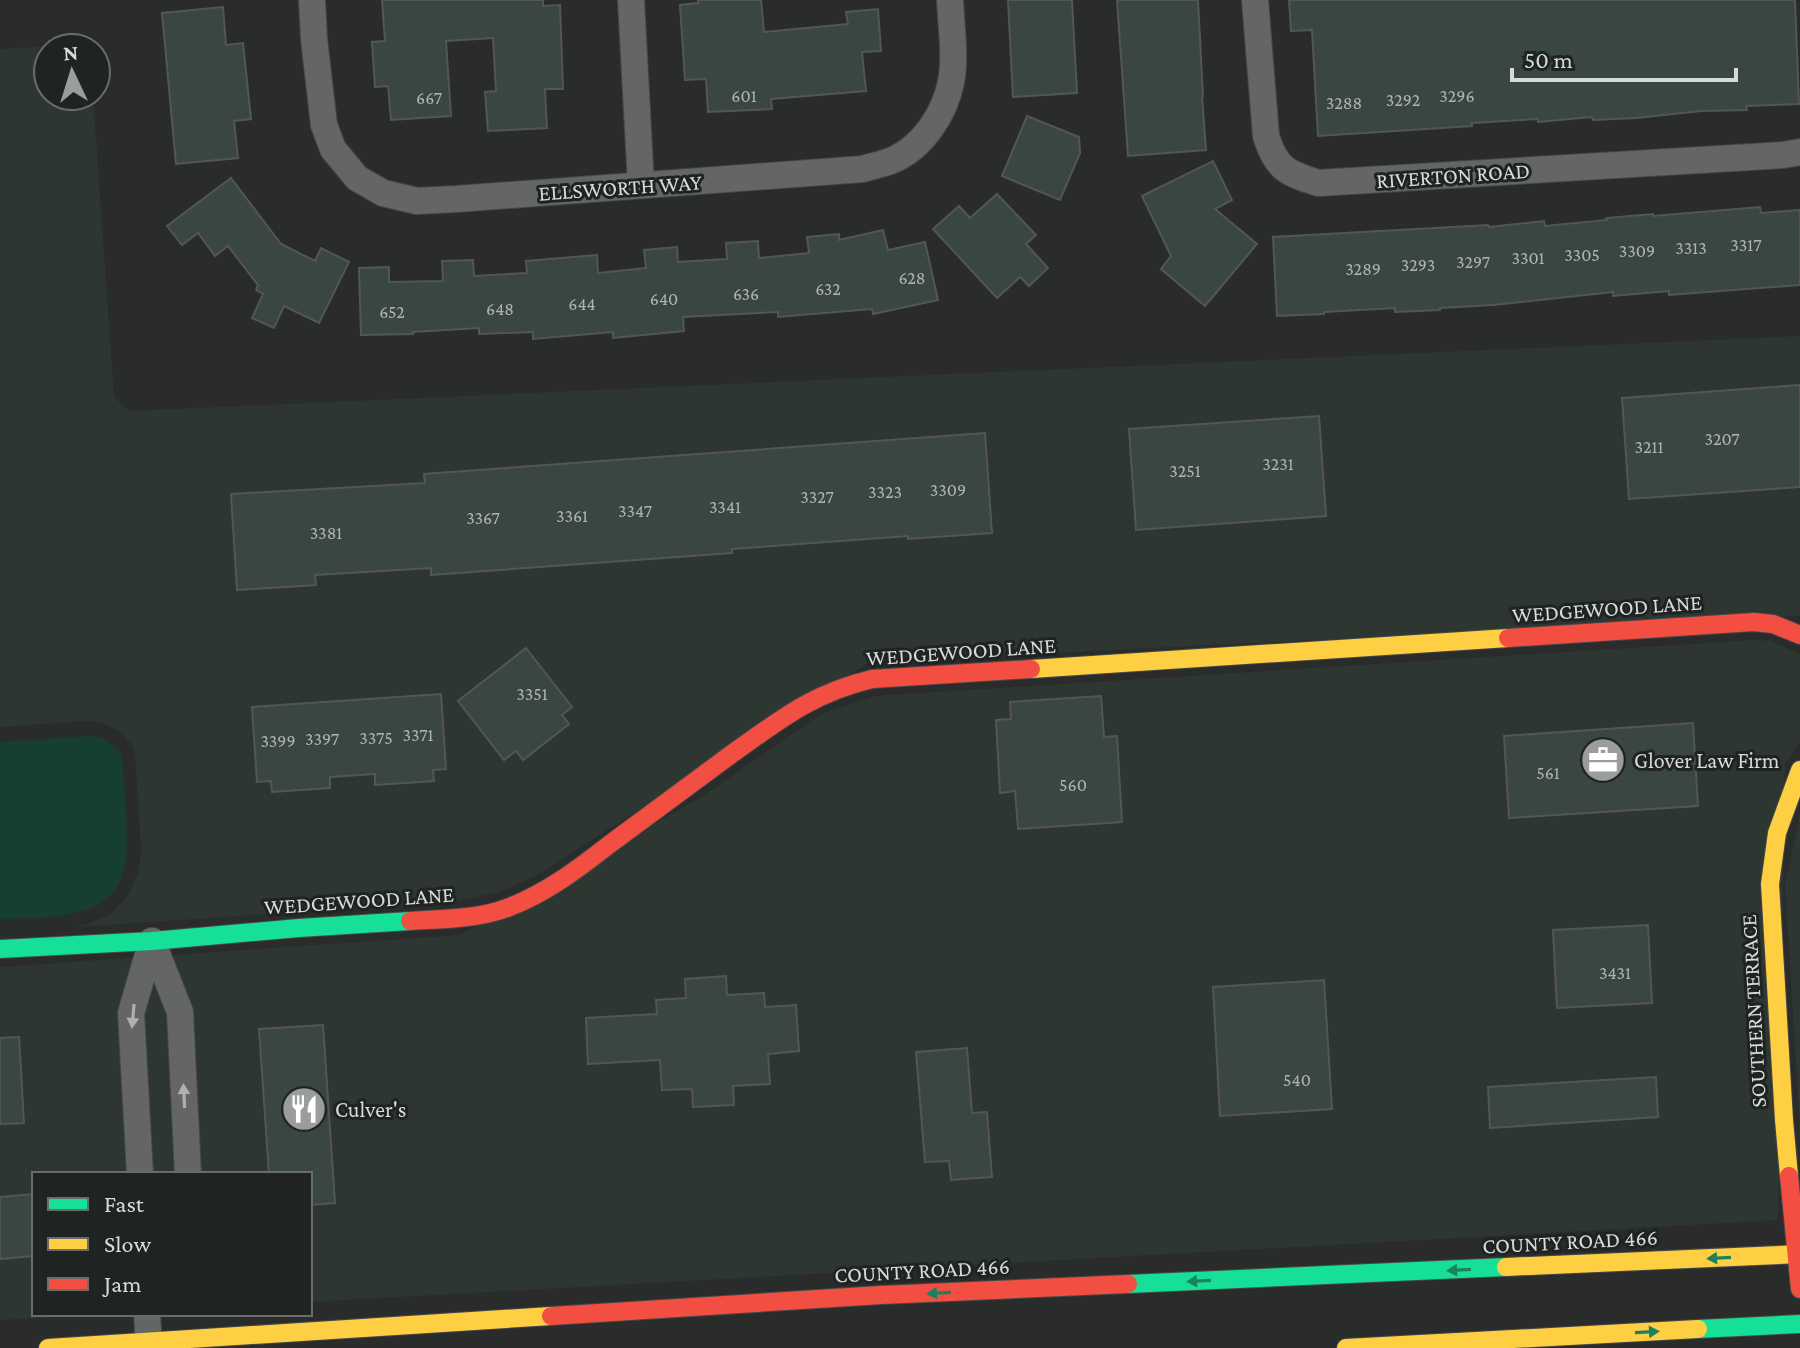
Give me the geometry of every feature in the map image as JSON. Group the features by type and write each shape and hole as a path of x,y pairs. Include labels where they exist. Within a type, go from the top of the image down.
{"street":[{"name":"ELLSWORTH WAY","path":"312,0 324,125 333,149 357,178 383,193 417,201 863,169 895,159 921,140 939,117 951,81 950,0"},
{"path":"631,0 641,185"},
{"name":"RIVERTON ROAD","path":"1255,0 1266,136 1271,155 1283,168 1318,183 1800,152"},
{"name":"WEDGEWOOD LANE","path":"0,949 457,918 505,909 546,890 579,868 794,710 847,685 872,679 1754,622 1773,624 1800,635"},
{"name":"SOUTHERN TERRACE","path":"1800,770 1777,833 1770,884 1783,1112 1800,1289"},
{"path":"140,1172 131,1013 152,941"},
{"path":"152,941 180,1012 188,1172"},
{"name":"COUNTY ROAD 466","path":"48,1348 149,1344 197,1333 461,1323 881,1295 1798,1254"},
{"path":"147,1316 149,1344"},
{"path":"1346,1348 1800,1324"}],"shaded area":[{"path":"32,47 32,112 94,112 114,397 129,411 1800,336 1800,616 869,662 539,874 500,892 455,901 79,927 110,915 128,896 139,870 141,849 135,753 121,732 105,724 88,721 0,727 0,49"},
{"path":"1754,640 1771,641 1800,654 1800,742 1785,764 1778,1220 312,1302 312,1172 32,1172 32,1316 74,1316 0,1320 0,967 460,935 703,796 823,713 874,696"},
{"path":"1800,815 1800,1129 1785,885"}],"green space":[{"path":"89,736 107,741 122,755 127,834 121,878 106,899 92,907 56,916 0,919 0,742"}],"building":[{"path":"382,0 543,0 543,6 560,5 563,89 545,89 547,128 488,131 485,92 496,91 493,38 446,41 451,116 391,120 388,86 375,87 372,42 385,41"},
{"path":"698,0 761,0 764,32 848,24 846,12 878,9 881,51 862,52 866,91 771,99 772,109 708,112 706,79 685,80 680,5 698,3"},
{"path":"1008,0 1072,0 1077,93 1013,97"},
{"path":"1117,0 1198,0 1206,150 1128,156"},
{"path":"1289,0 1795,0 1799,104 1746,106 1747,110 1636,118 1593,120 1592,117 1538,122 1538,119 1318,136 1312,30 1291,31"},
{"path":"223,7 226,45 243,43 251,119 234,121 238,158 176,164 162,13"},
{"path":"1027,116 1079,137 1080,153 1060,200 1002,176"},
{"path":"1213,161 1232,200 1215,209 1257,244 1205,306 1161,269 1171,256 1142,196"},
{"path":"231,178 281,244 315,261 321,248 349,262 319,323 284,306 274,328 252,318 263,294 256,290 258,285 228,246 215,256 198,233 182,245 167,226"},
{"path":"997,194 1036,235 1026,244 1048,268 1029,286 1020,277 997,298 933,229 959,206 970,218"},
{"path":"1760,207 1761,213 1800,210 1800,285 1669,295 1669,291 1613,296 1613,292 1440,310 1395,312 1395,308 1277,316 1273,237 1489,227 1544,221 1545,226 1606,218"},
{"path":"883,230 888,250 925,242 938,300 873,314 872,309 778,317 778,312 683,317 684,331 613,338 613,332 533,339 533,332 479,334 479,328 361,335 359,268 389,267 389,282 443,281 442,261 473,260 474,276 527,273 526,261 597,255 598,273 646,268 644,250 677,247 678,262 727,259 726,243 758,241 759,258 809,253 807,237 839,234 839,240"},
{"path":"1800,385 1800,487 1629,499 1622,398"},
{"path":"1319,416 1326,516 1136,530 1129,429"},
{"path":"985,433 992,533 732,549 732,553 431,575 431,568 315,575 316,585 237,590 231,494 425,483 424,474"},
{"path":"526,648 572,707 562,715 569,724 523,760 516,751 504,760 458,701"},
{"path":"441,694 446,769 433,770 434,781 375,785 375,774 330,777 330,788 272,792 271,781 257,782 252,707"},
{"path":"1101,696 1104,737 1117,736 1122,822 1018,829 1015,791 1000,793 996,720 1011,719 1010,702"},
{"path":"1693,723 1698,806 1509,818 1504,736"},
{"path":"1648,925 1652,1003 1557,1008 1553,930"},
{"path":"726,976 727,995 764,993 765,1007 796,1005 799,1051 768,1054 770,1084 733,1086 734,1105 693,1107 692,1089 662,1090 660,1060 588,1064 586,1018 657,1014 656,1000 686,998 685,979"},
{"path":"1324,980 1332,1109 1220,1116 1213,987"},
{"path":"323,1025 335,1203 312,1205 312,1172 269,1172 259,1029"},
{"path":"19,1037 24,1123 0,1124 0,1038"},
{"path":"967,1048 972,1113 987,1112 992,1177 951,1180 949,1161 925,1162 916,1052"},
{"path":"1656,1077 1658,1117 1490,1128 1488,1087"},
{"path":"32,1194 32,1256 0,1259 0,1197"}],"traffic: fast":[{"path":"0,949 410,921"},
{"path":"1128,1284 1506,1267"},
{"path":"1698,1329 1800,1324"}],"traffic: slow":[{"path":"1031,669 1508,638"},
{"path":"1789,1176 1770,884 1777,833 1800,770"},
{"path":"1506,1267 1800,1254"},
{"path":"48,1348 551,1316"},
{"path":"1346,1348 1698,1329"}],"traffic: jam":[{"path":"1508,638 1754,622 1773,624 1800,635"},
{"path":"410,921 484,914 535,896 573,872 767,729 798,708 832,692 872,679 1031,669"},
{"path":"1789,1176 1800,1289"},
{"path":"551,1316 881,1295 1128,1284"}],"place":[{"name":"Glover Law Firm","path":"1603,760"},
{"name":"Culver's","path":"304,1109"}]}
